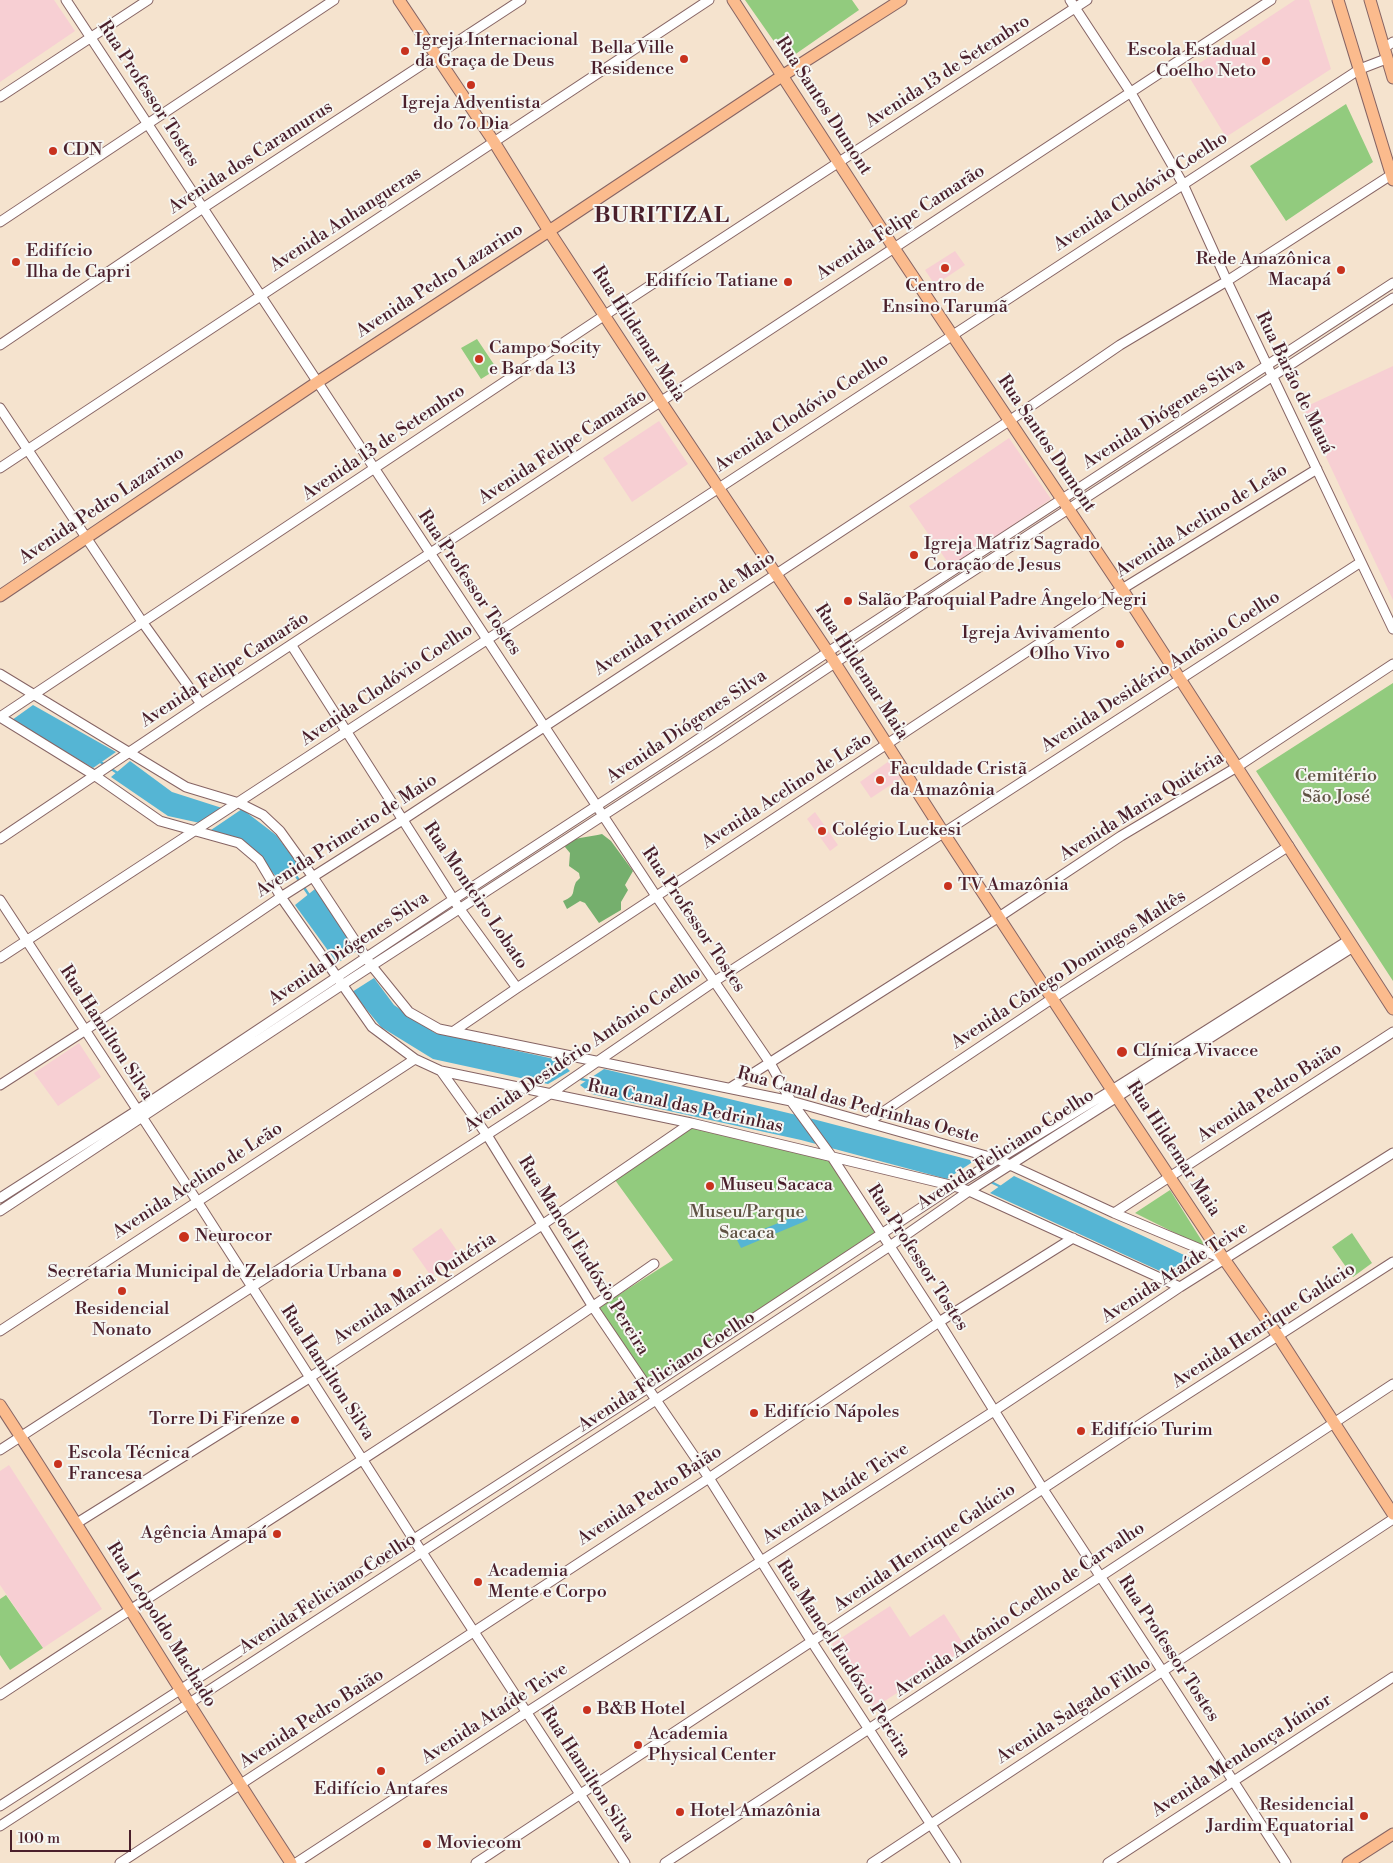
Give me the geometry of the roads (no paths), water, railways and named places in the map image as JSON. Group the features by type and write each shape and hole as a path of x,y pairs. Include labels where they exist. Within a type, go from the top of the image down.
{"main road":[{"name":"Rua Hildemar Maia","path":"399,0 494,142 549,231 661,402 828,652 1169,1177 1278,1336 1393,1514"},
{"name":"Rua Santos Dumont","path":"733,0 894,248 1122,589 1393,1009"},
{"name":"Avenida Pedro Lazarino","path":"0,596 87,539 316,382 901,0"},
{"path":"1338,0 1392,178"},
{"path":"1370,0 1388,50 1393,78"},
{"name":"Rua Leopoldo Machado","path":"0,1405 77,1523 240,1786 292,1863"},
{"path":"1348,1863 1393,1834"}],"street":[{"name":"Rua Professor Tostes","path":"66,0 316,382 604,814 656,896 770,1063 791,1101 830,1153 939,1322 1043,1489 1234,1780 1286,1863"},
{"path":"0,97 148,0"},
{"path":"0,222 334,0"},
{"name":"Avenida dos Caramurus","path":"0,345 203,208 522,0"},
{"name":"Avenida Anhangueras","path":"0,468 709,0"},
{"name":"Avenida 13 de Setembro","path":"0,717 605,315 839,163 1072,4 1087,0"},
{"name":"Avenida Felipe Camarão","path":"0,839 201,704 292,646 1271,0"},
{"name":"Rua Barão de Mauá","path":"1072,4 1131,93 1183,184 1227,281 1393,629"},
{"name":"Avenida Clodóvio Coelho","path":"195,831 486,638 1388,50"},
{"name":"Avenida Primeiro de Maio","path":"0,1085 85,1030 285,894 404,819 544,725 1009,421 1120,345 1392,178"},
{"name":"Avenida Diógenes Silva","path":"0,1211 140,1114 343,978 459,908 715,743 835,663 947,588 1140,449 1393,282"},
{"name":"Avenida Diógenes Silva","path":"366,964 454,899 598,806 828,652 941,579 1065,504 1146,459 1393,298"},
{"path":"0,408 143,623 201,704"},
{"path":"1140,449 1146,459"},
{"name":"Avenida Acelino de Leão","path":"454,1031 1122,589 1317,468"},
{"name":"Avenida Desidério Antônio Coelho","path":"0,1450 550,1094 715,981 1179,678 1361,562"},
{"path":"941,579 947,588"},
{"name":"Rua Monteiro Lobato","path":"292,646 459,908 517,988"},
{"name":"Avenida Maria Quitéria","path":"730,1088 1000,917 1122,836 1237,767 1393,664"},
{"path":"0,674 29,696"},
{"name":"Rua Canal das Pedrinhas Oeste","path":"29,696 126,755 186,787 263,815 280,831 366,964 409,1012 439,1029 791,1101 997,1159 1114,1213 1224,1259"},
{"name":"Rua Canal das Pedrinhas","path":"0,717 97,773 160,821 239,843 260,860 343,978 372,1027 415,1059 441,1071 830,1153 958,1184 969,1191 1180,1287"},
{"path":"708,732 715,743"},
{"path":"0,958 195,831"},
{"name":"Avenida Cônego Domingos Maltês","path":"868,1122 1052,998 1289,846"},
{"name":"Rua Hamilton Silva","path":"0,900 625,1863"},
{"name":"Avenida Feliciano Coelho","path":"0,1826 656,1400 720,1356 890,1246 1115,1093 1351,944"},
{"name":"Avenida Pedro Baião","path":"1114,1213 1393,1032"},
{"name":"Avenida Acelino de Leão","path":"0,1331 415,1059"},
{"name":"Rua Manoel Eudóxio Pereira","path":"441,1071 487,1135 593,1307 708,1478 956,1863"},
{"name":"Avenida Feliciano Coelho","path":"0,1806 713,1346 986,1166 1115,1093"},
{"name":"Avenida Diógenes Silva","path":"0,1198 140,1114"},
{"name":"Avenida Maria Quitéria","path":"77,1523 311,1377 542,1225 691,1123"},
{"name":"Avenida Ataíde Teive","path":"296,1863 526,1712 994,1411 1180,1287 1393,1153"},
{"name":"Avenida Pedro Baião","path":"120,1863 708,1478 939,1322 1073,1238"},
{"name":"Avenida Henrique Galúcio","path":"476,1863 1043,1489 1393,1262"},
{"path":"0,1694 130,1608 363,1459 593,1307 654,1264"},
{"path":"713,1346 720,1356"},
{"name":"Avenida Antônio Coelho de Carvalho","path":"665,1863 1393,1384"},
{"path":"526,1466 534,1478"},
{"name":"Avenida Salgado Filho","path":"872,1863 1393,1519"},
{"path":"297,1616 305,1628"},
{"name":"Avenida Mendonça Júnior","path":"1108,1863 1393,1677"},
{"path":"108,1736 118,1750"},
{"path":"19,1794 28,1808"}],"water":[{"path":"33,705 116,752 93,768 12,720"},
{"path":"130,761 172,792 222,808 200,823 168,816 111,777"},
{"path":"242,809 276,835 303,871 282,883 243,840 211,830"},
{"path":"315,889 357,951 337,963 295,905"},
{"path":"374,978 394,1005 435,1033 559,1060 570,1071 548,1084 433,1059 381,1027 352,992"},
{"path":"604,1069 809,1118 974,1161 947,1179 801,1140 592,1094 580,1085"},
{"path":"1014,1176 1197,1261 1173,1277 990,1193"},
{"path":"805,1212 808,1220 741,1248 737,1240"}],"waterway":[{"path":"99,761 119,774"},
{"path":"294,873 309,895"},
{"path":"577,1078 589,1081"},
{"path":"956,1171 968,1174"},
{"path":"989,1181 1003,1188"}],"place":[{"name":"Igreja Internacional da Graça de Deus","path":"405,51"},
{"name":"Bella Ville Residence","path":"684,59"},
{"name":"Escola Estadual Coelho Neto","path":"1266,61"},
{"name":"Igreja Adventista do 7o Dia","path":"471,85"},
{"name":"CDN","path":"53,151"},
{"name":"Edifício Ilha de Capri","path":"16,262"},
{"name":"Centro de Ensino Tarumã","path":"945,268"},
{"name":"Rede Amazônica Macapá","path":"1341,270"},
{"name":"Edifício Tatiane","path":"788,282"},
{"name":"Campo Socity e Bar da 13","path":"479,359"},
{"name":"Igreja Matriz Sagrado Coração de Jesus","path":"914,555"},
{"name":"Salão Paroquial Padre Ângelo Negri","path":"848,601"},
{"name":"Igreja Avivamento Olho Vivo","path":"1120,644"},
{"name":"Faculdade Cristã da Amazônia","path":"880,780"},
{"name":"Colégio Luckesi","path":"822,831"},
{"name":"TV Amazônia","path":"948,886"},
{"name":"Clínica Vivacce","path":"1122,1052"},
{"name":"Museu Sacaca","path":"710,1186"},
{"name":"Neurocor","path":"184,1237"},
{"name":"Secretaria Municipal de Zeladoria Urbana","path":"397,1273"},
{"name":"Residencial Nonato","path":"122,1291"},
{"name":"Edifício Nápoles","path":"754,1413"},
{"name":"Torre Di Firenze","path":"295,1420"},
{"name":"Edifício Turim","path":"1081,1431"},
{"name":"Escola Técnica Francesa","path":"58,1464"},
{"name":"Agência Amapá","path":"277,1534"},
{"name":"Academia Mente e Corpo","path":"478,1582"},
{"name":"B&B Hotel","path":"587,1710"},
{"name":"Academia Physical Center","path":"638,1745"},
{"name":"Edifício Antares","path":"381,1771"},
{"name":"Hotel Amazônia","path":"680,1812"},
{"name":"Residencial Jardim Equatorial","path":"1364,1816"},
{"name":"Moviecom","path":"427,1844"}],"district":[{"name":"BURITIZAL","path":"662,217"}],"park label":[{"name":"Cemitério São José","path":"1336,788"},
{"name":"Museu/Parque Sacaca","path":"747,1223"}]}
